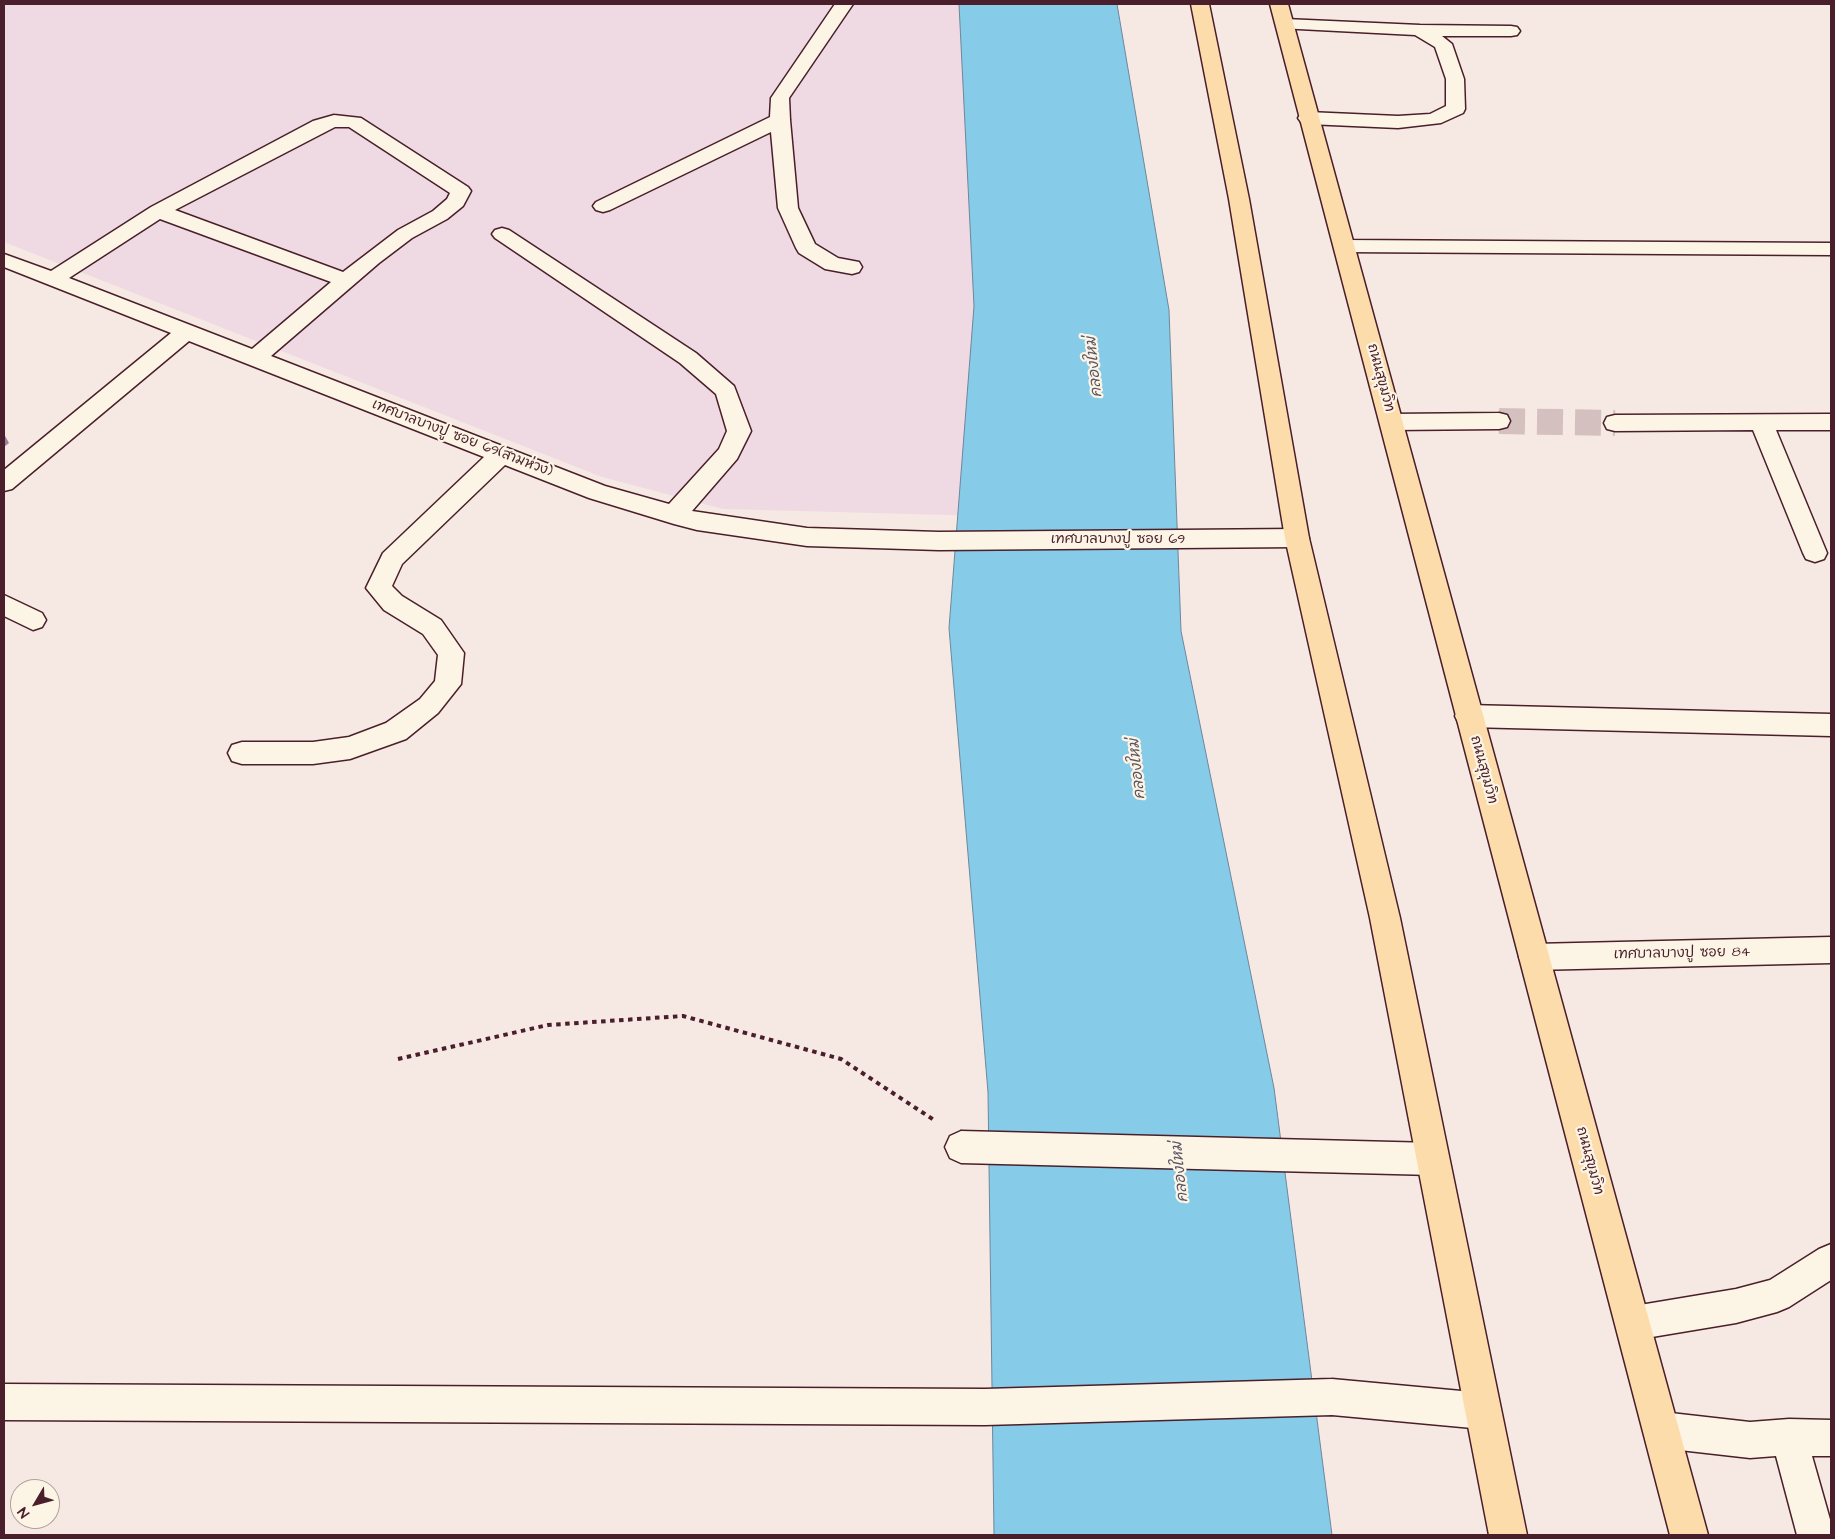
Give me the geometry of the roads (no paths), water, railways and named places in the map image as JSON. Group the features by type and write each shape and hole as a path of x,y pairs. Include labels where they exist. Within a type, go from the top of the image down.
{"highway":[{"path":"1200,4 1239,199 1297,538 1385,918 1508,1535"},
{"name":"ถนนสุขุมวิท","path":"1282,14 1308,118 1344,246 1468,716 1634,1323 1689,1535"}],"street":[{"path":"844,4 780,98 780,120 788,208 806,248 832,264 852,267"},
{"path":"1282,14 1419,30 1511,31"},
{"path":"1308,118 1398,122 1434,119 1456,109 1455,79 1443,44 1419,30"},
{"path":"51,280 158,211 320,125 344,120 354,122 461,191 461,196 456,202 440,215 405,234 346,280 255,358"},
{"path":"603,206 780,120"},
{"path":"158,211 346,280"},
{"path":"502,234 688,358 726,391 739,431 729,453 674,515"},
{"path":"1344,246 1831,249"},
{"name":"เทศบาลบางปู ซอย 69(สามห่วง)","path":"4,260 51,280 187,331 597,492 696,522 807,537 939,541"},
{"path":"4,483 187,331"},
{"path":"1391,422 1499,421"},
{"path":"1761,422 1815,552"},
{"path":"1616,423 1831,422"},
{"path":"242,753 313,753 350,748 396,731 436,699 448,684 451,653 432,627 392,603 379,588 392,559 502,454"},
{"name":"เทศบาลบางปู ซอย 69","path":"939,541 1247,540 1297,538"},
{"path":"4,605 33,620"},
{"path":"1468,716 1831,725"},
{"name":"เทศบาลบางปู ซอย 84","path":"1534,958 1831,950"},
{"path":"969,1148 1433,1159"},
{"path":"1634,1323 1736,1306 1777,1295 1831,1261"},
{"path":"4,1402 985,1407 1332,1397 1483,1411"},
{"path":"1662,1430 1750,1440 1789,1437 1831,1438"},
{"path":"1789,1437 1816,1535"}],"water":[{"name":"คลองใหม่","path":"959,4 1117,4 1169,310 1181,631 1274,1088 1332,1535 994,1535 988,1092 949,628 974,306"}],"tunnel":[{"path":"1499,421 1615,423"}]}
